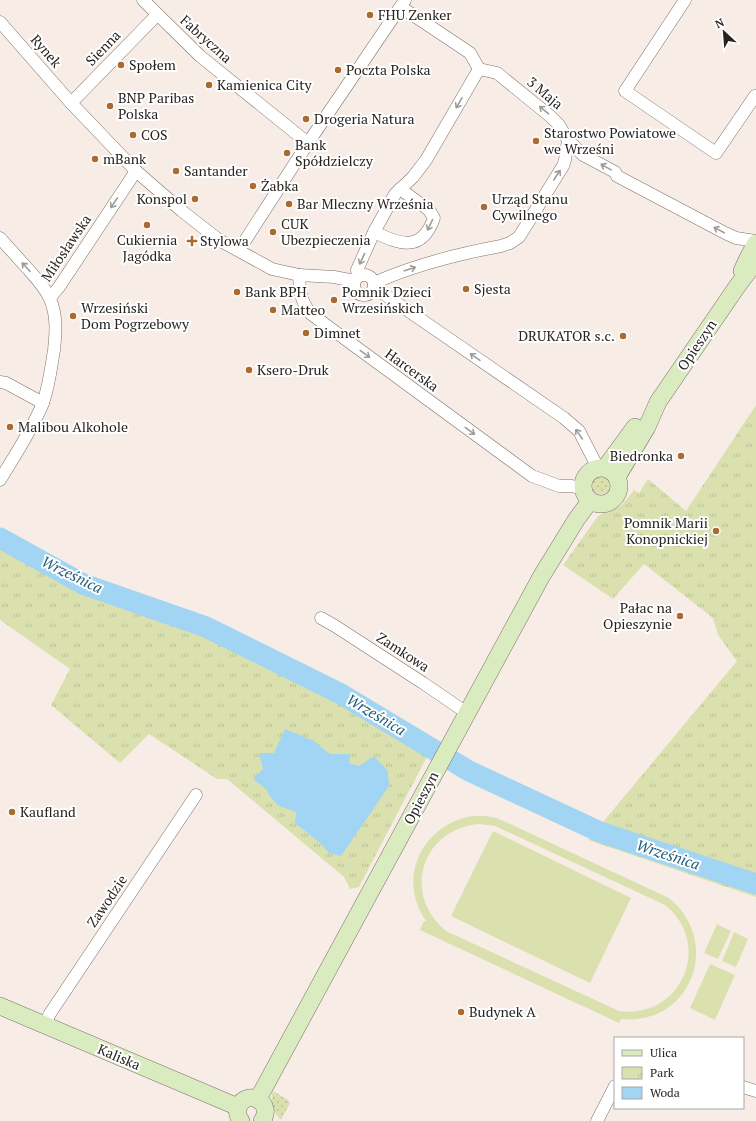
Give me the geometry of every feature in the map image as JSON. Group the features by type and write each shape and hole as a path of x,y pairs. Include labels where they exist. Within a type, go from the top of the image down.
{"street":[{"name":"Fabryczna","path":"143,0 200,56 308,143"},
{"path":"685,0 624,91 716,153 755,96"},
{"path":"239,250 308,143 403,3 470,53 479,69 426,160 413,177 395,194 374,232 357,270 354,288 359,294 369,294 374,286 390,276 443,259 510,243 518,237 563,166 568,140"},
{"name":"Sienna","path":"71,103 157,15"},
{"name":"Rynek","path":"0,22 71,103 136,170 188,216 219,240 272,269 299,275"},
{"name":"3 Maja","path":"479,69 497,73 539,106 559,125 568,140 583,155 615,172 617,176 624,180 725,233 736,238 756,242"},
{"name":"Miłosławska","path":"0,480 31,427 43,403 48,388 56,334 54,310 50,298 59,287 136,170"},
{"path":"374,232 395,241 407,244 420,240 430,229 434,218 429,210 400,189"},
{"path":"0,238 41,284 50,298"},
{"name":"Opieszyn","path":"736,288 756,242"},
{"name":"Opieszyn","path":"607,471 647,427 658,402 756,261"},
{"path":"299,275 356,279 362,275 368,276 372,279 374,286 378,290 564,418 579,431 607,471 619,483 619,490 616,497 610,502 596,504 586,495 583,481 591,470 607,471"},
{"name":"Harcerska","path":"299,275 302,300 311,314 532,476 558,486 572,486 586,495"},
{"path":"0,382 6,383 43,403"},
{"name":"Opieszyn","path":"258,1099 405,830 436,769 540,577 576,520 586,495"},
{"name":"Zamkowa","path":"321,618 417,679 467,713"},
{"name":"Zawodzie","path":"46,1026 49,1014 196,795"},
{"name":"Kaliska","path":"0,1006 240,1114"},
{"path":"744,1087 756,1091"},
{"path":"596,1121 614,1088"},
{"path":"240,1114 242,1102 245,1099 258,1099 262,1102 266,1110 263,1121"}],"green space":[{"path":"756,405 756,897 588,840 737,661 718,635 713,618 644,564 613,599 563,565 598,516 612,508 621,506 634,490 639,493 648,479 686,511"},
{"path":"601,476 607,479 610,485 607,491 601,494 595,491 592,485 595,479"},
{"path":"0,543 80,589 203,632 430,751 359,887 350,889 344,877 227,779 217,779 149,734 120,763 51,705 70,669 0,620"},
{"path":"472,816 497,818 669,898 685,916 694,936 696,957 692,978 681,995 666,1009 645,1018 621,1019 619,1023 420,930 424,921 426,921 417,905 414,888 414,871 419,856 428,842 440,830 454,821","holes":["479,824 495,826 665,905 680,921 687,939 688,958 684,976 674,992 659,1004 641,1011 619,1011 446,931 432,916 424,899 422,882 424,866 432,850 443,838 459,829"]},
{"path":"493,831 631,898 590,983 451,916"},
{"path":"717,924 731,931 718,959 704,953"},
{"path":"734,932 748,939 736,967 722,961"},
{"path":"710,964 735,975 715,1020 690,1008"},
{"path":"273,1091 288,1100 290,1103 281,1120 272,1107 271,1099"}],"water":[{"path":"285,729 314,741 329,754 350,754 349,763 359,766 374,756 388,771 389,786 341,856 329,853 320,843 295,823 296,812 277,805 267,790 253,779 263,769 259,753 274,753"}],"waterway":[{"name":"Wrześnica","path":"0,538 83,584 206,627 341,694 469,771 600,832 756,884"}],"place":[{"name":"FHU Zenker","path":"370,15"},
{"name":"Społem","path":"121,65"},
{"name":"Poczta Polska","path":"338,70"},
{"name":"Kamienica City","path":"209,85"},
{"name":"BNP Paribas Polska","path":"110,106"},
{"name":"Drogeria Natura","path":"306,119"},
{"name":"COS","path":"133,135"},
{"name":"Starostwo Powiatowe we Wrześni","path":"536,141"},
{"name":"Bank Spółdzielczy","path":"287,153"},
{"name":"mBank","path":"95,159"},
{"name":"Santander","path":"176,171"},
{"name":"Żabka","path":"253,186"},
{"name":"Konspol","path":"195,199"},
{"name":"Bar Mleczny Września","path":"289,204"},
{"name":"Urząd Stanu Cywilnego","path":"484,207"},
{"name":"Cukiernia Jagódka","path":"147,225"},
{"name":"CUK Ubezpieczenia","path":"273,232"},
{"name":"Stylowa","path":"192,241"},
{"name":"Sjesta","path":"466,289"},
{"name":"Bank BPH","path":"237,292"},
{"name":"Pomnik Dzieci Wrzesińskich","path":"334,300"},
{"name":"Matteo","path":"273,310"},
{"name":"Wrzesiński Dom Pogrzebowy","path":"73,316"},
{"name":"Dimnet","path":"306,333"},
{"name":"DRUKATOR s.c.","path":"623,336"},
{"name":"Ksero-Druk","path":"249,370"},
{"name":"Malibou Alkohole","path":"10,427"},
{"name":"Biedronka","path":"681,456"},
{"name":"Pomnik Marii Konopnickiej","path":"716,531"},
{"name":"Pałac na Opieszynie","path":"680,616"},
{"name":"Kaufland","path":"12,812"},
{"name":"Budynek A","path":"461,1012"}]}
